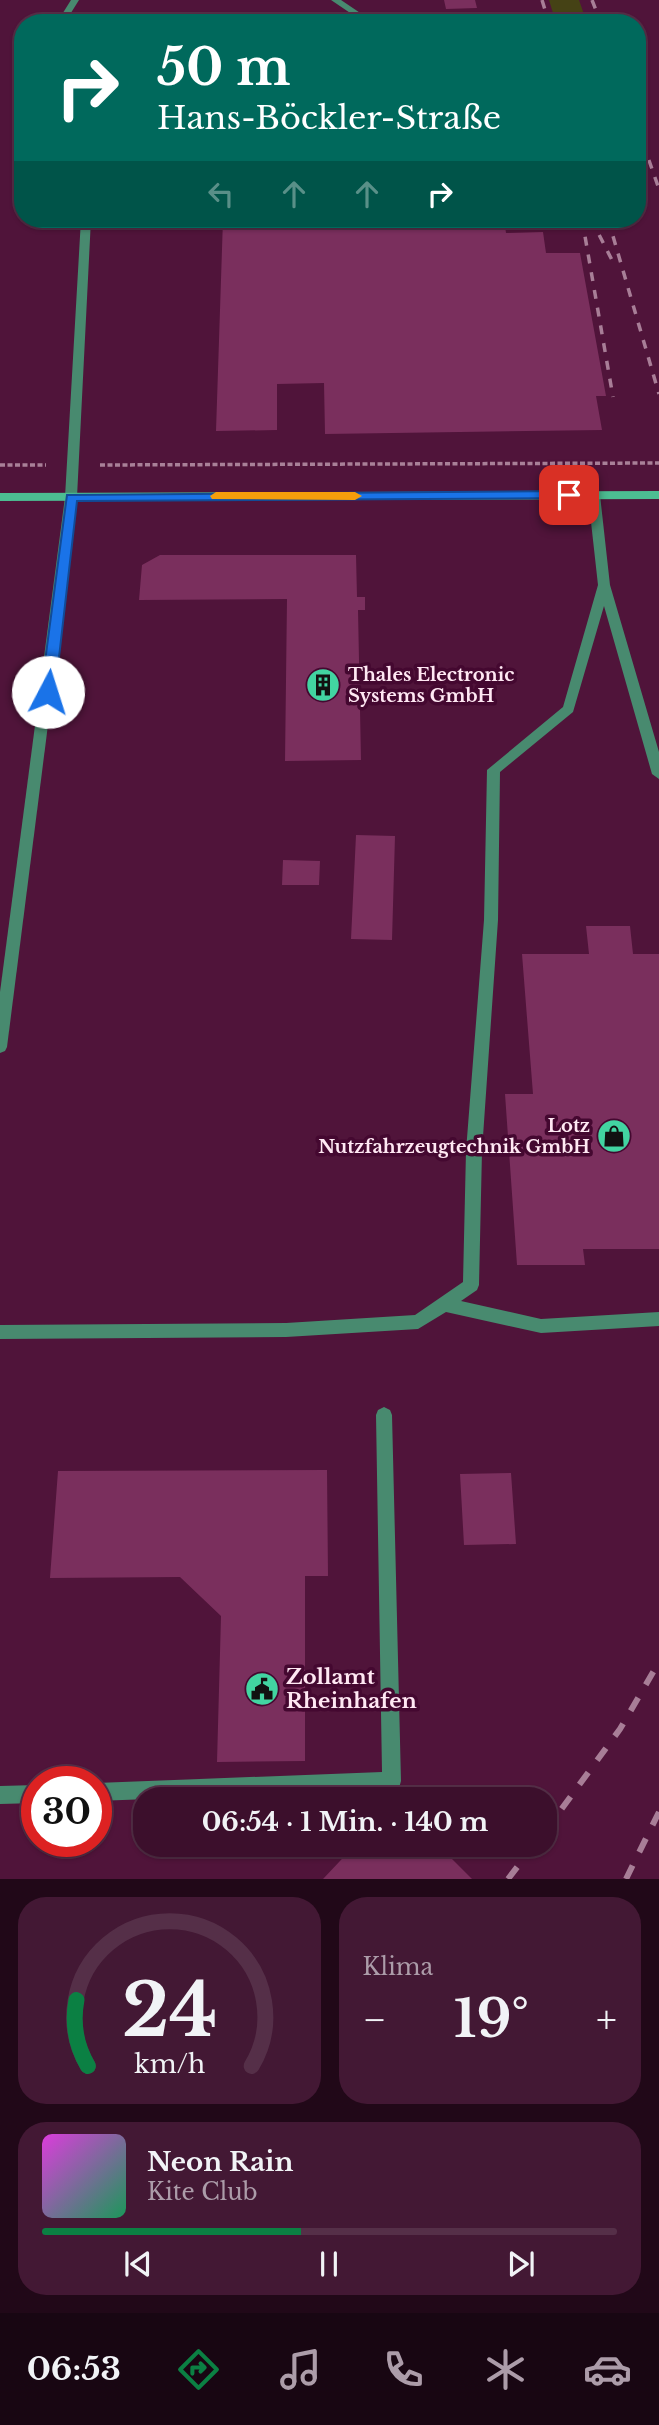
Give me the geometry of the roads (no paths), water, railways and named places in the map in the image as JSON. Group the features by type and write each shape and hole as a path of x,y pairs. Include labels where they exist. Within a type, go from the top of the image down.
{"main road":[{"path":"0,497 659,495"}],"street":[{"path":"335,0 357,14"},
{"path":"0,1047 71,497 86,228"},
{"path":"594,495 604,585 659,774"},
{"path":"0,1332 286,1330 418,1322 471,1285 474,1151 491,920 494,770 569,709 604,585"},
{"path":"443,1304 541,1326 659,1319"},
{"path":"112,1791 392,1782 384,1415"},
{"path":"0,1796 21,1795"}],"railway":[{"path":"542,0 546,14"},
{"path":"592,0 597,14"},
{"path":"646,152 659,189"},
{"path":"584,228 613,397"},
{"path":"596,228 614,264"},
{"path":"611,228 659,394"},
{"path":"557,1815 620,1729 659,1662"},
{"path":"626,1879 659,1812"},
{"path":"508,1879 525,1857"}],"place":[{"name":"Thales Electronic Systems GmbH","path":"323,685"},
{"name":"Lotz Nutzfahrzeugtechnik GmbH","path":"614,1136"},
{"name":"Zollamt Rheinhafen","path":"262,1689"}]}
